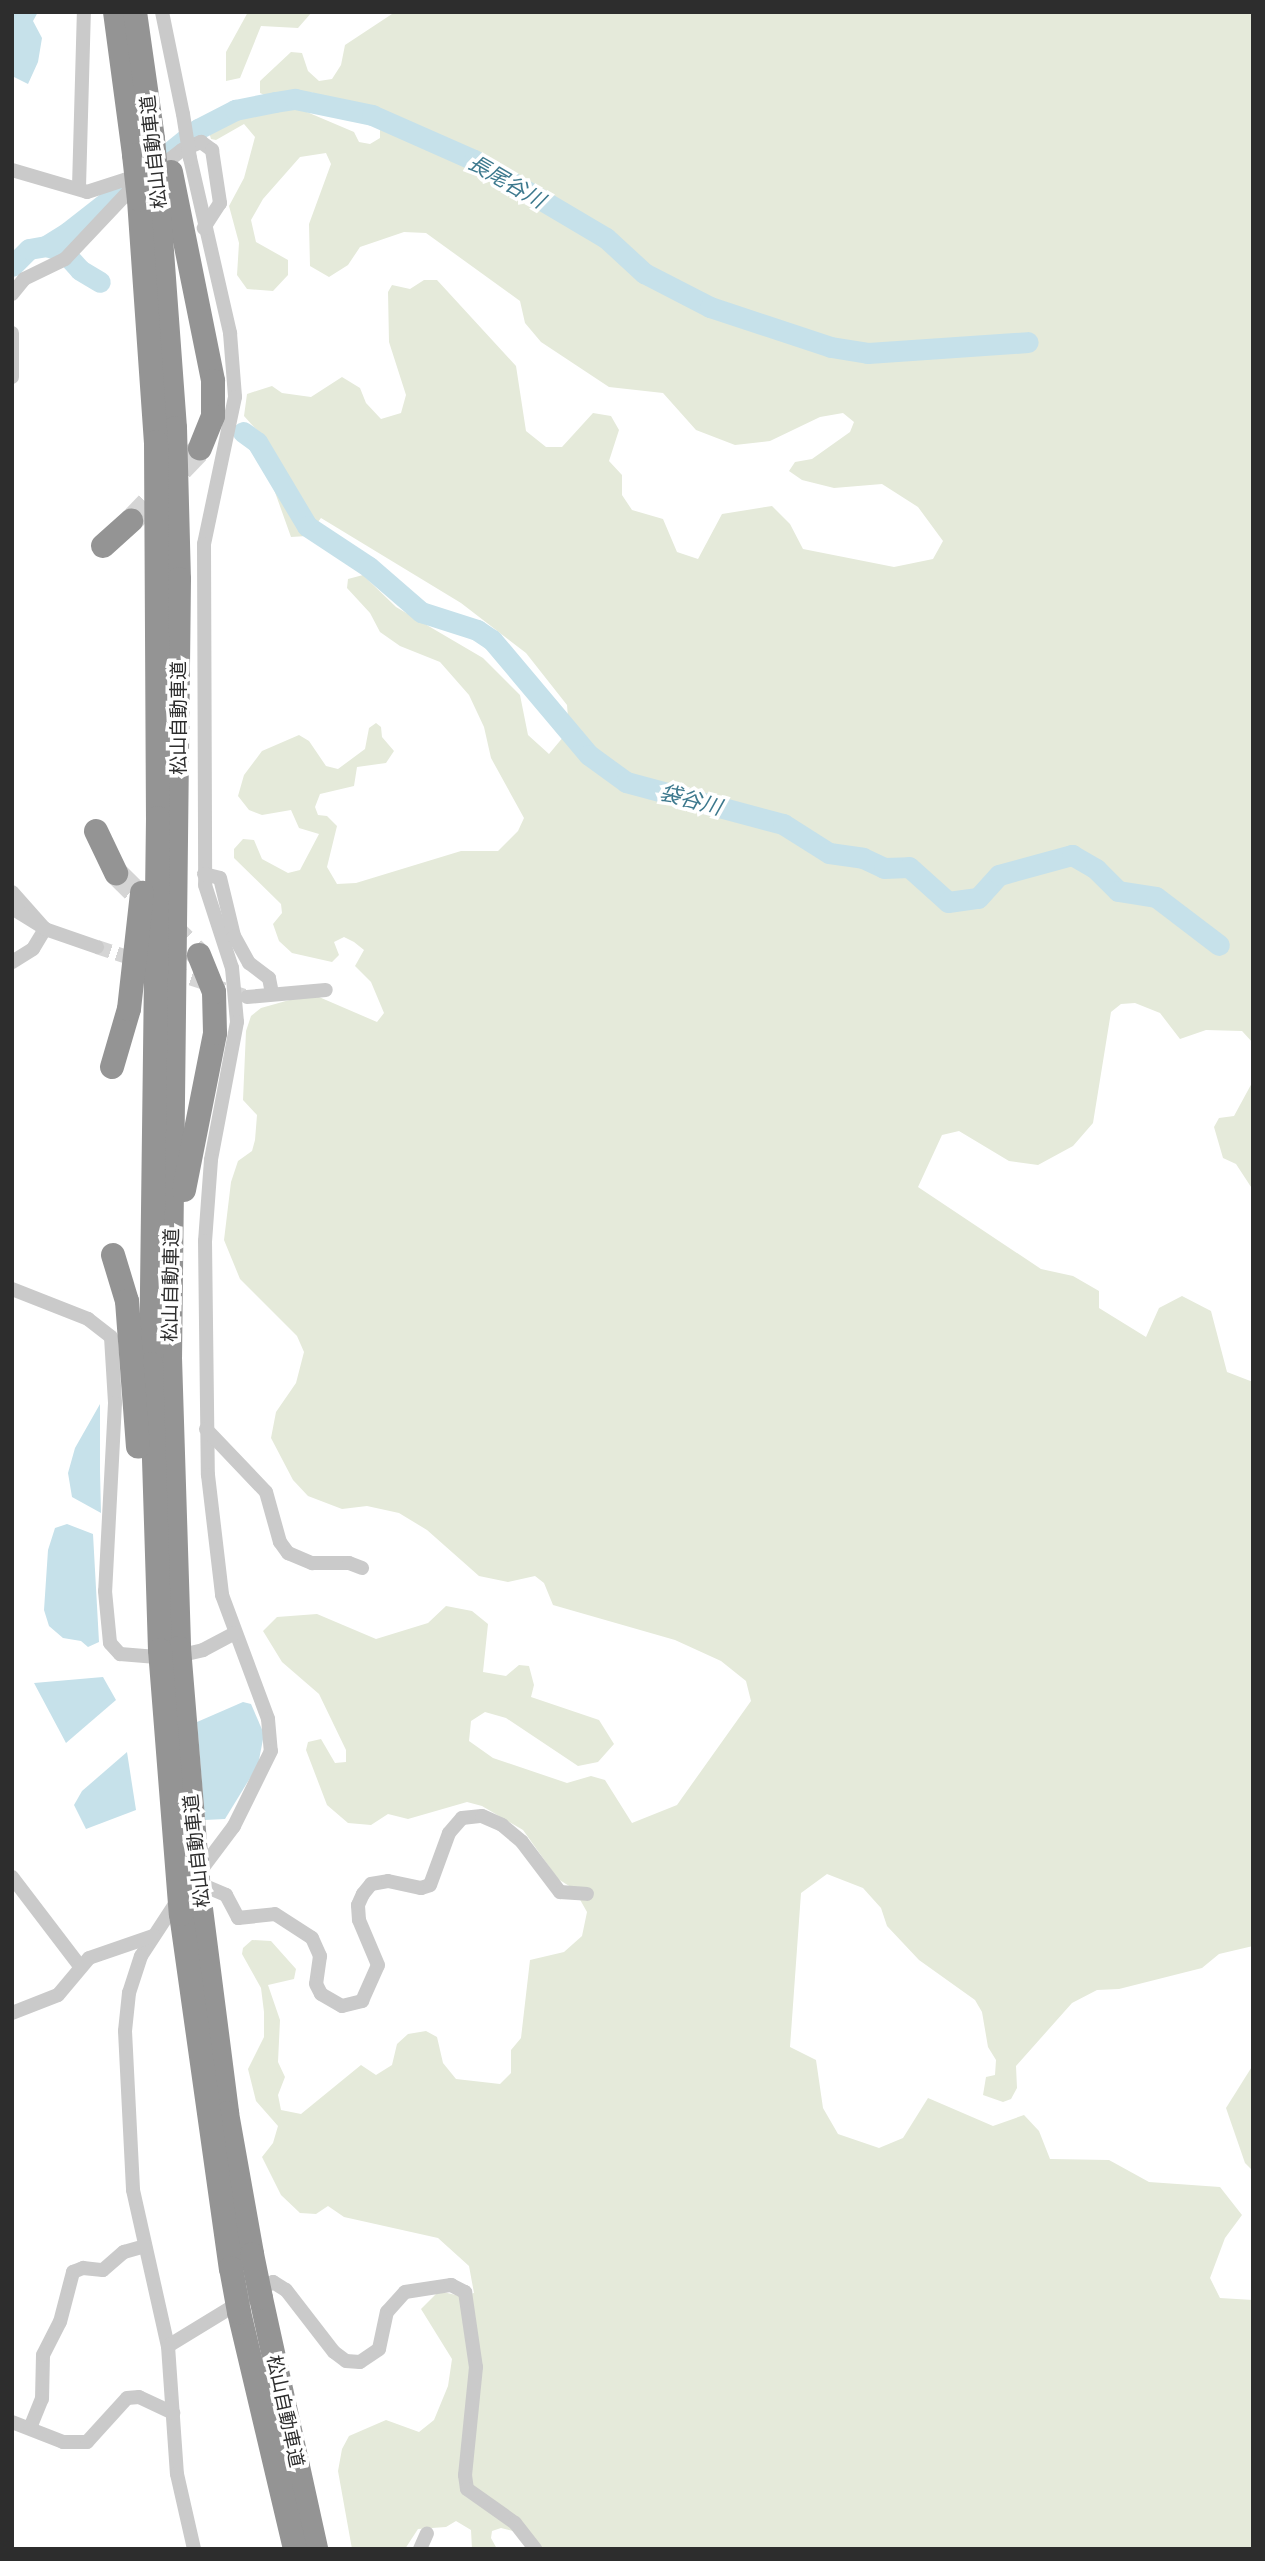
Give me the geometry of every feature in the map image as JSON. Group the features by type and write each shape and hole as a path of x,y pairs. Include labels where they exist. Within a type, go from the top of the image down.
{"highway":[{"name":"松山自動車道","path":"114,12 150,142"},
{"name":"松山自動車道","path":"135,12 150,142 132,190 156,442 158,579 151,1337 181,1914 231,2268 295,2549"},
{"path":"142,12 150,142 173,171 213,381 213,416 200,449"},
{"name":"松山自動車道","path":"173,171 178,579 169,1649 196,1887 227,2113 261,2298 316,2549"},
{"path":"103,546 131,521"},
{"path":"112,1067 129,1009 138,932 148,825 158,579"},
{"path":"96,831 116,873"},
{"path":"172,1469 181,1208 215,1033 214,992 198,955"},
{"path":"113,1255 127,1301 169,1649"}],"street":[{"path":"79,187 84,12"},
{"path":"162,12 183,114 173,171 204,228 230,333 235,397 208,510 204,544 204,874 209,908 232,968 237,1022 211,1160 207,1214 206,1429 215,1556 235,1633 268,1719 271,1751 234,1826 196,1887 153,1936 129,1993 125,2031 133,2190 168,2346 177,2474 194,2549"},
{"path":"12,294 24,279 70,254 132,190 182,150 207,143 220,203 204,228"},
{"path":"12,170 94,193 132,190"},
{"path":"12,333 12,377"},
{"path":"204,874 220,878 234,936 249,963 269,978 272,994"},
{"path":"12,892 45,929"},
{"path":"12,908 45,929 97,947"},
{"path":"12,962 33,949 45,929"},
{"path":"247,997 326,990"},
{"path":"12,1289 88,1320 111,1337 115,1402 106,1591 110,1643 120,1654 169,1658 203,1650 235,1633"},
{"path":"206,1429 266,1492 280,1542 288,1553 312,1563 349,1563 362,1568"},
{"path":"196,1887 226,1895 238,1918 275,1914 312,1938 320,1956 316,1984 321,1994 342,2006 362,2001 377,1965 359,1920 358,1905 363,1894 371,1884 388,1881 421,1888 430,1885 449,1833 462,1818 482,1816 502,1825 522,1842 560,1892 587,1894"},
{"path":"12,1877 79,1965"},
{"path":"12,2013 58,1994 79,1965 100,1952 153,1936"},
{"path":"30,2428 42,2399 43,2354 60,2322 73,2272 83,2267 103,2270 124,2252 145,2246"},
{"path":"168,2346 273,2282 286,2290 334,2352 346,2361 360,2362 379,2349 387,2312 405,2292 421,2286 458,2288 465,2292 469,2307 476,2367 465,2475 467,2489 515,2523 536,2549"},
{"path":"12,2422 64,2442 87,2442 127,2398 139,2397 173,2413"},
{"path":"420,2549 427,2533"}],"green space":[{"path":"248,12 312,12 298,28 261,26 240,78 226,81 226,52"},
{"path":"395,12 1253,12 1253,1043 1242,1031 1206,1030 1180,1039 1160,1013 1135,1003 1121,1004 1111,1012 1093,1123 1073,1146 1038,1165 1009,1161 959,1131 942,1135 918,1187 1041,1269 1073,1276 1099,1291 1099,1308 1146,1337 1159,1308 1182,1296 1211,1311 1227,1372 1253,1382 1253,1946 1219,1954 1202,1968 1119,1989 1097,1990 1072,2003 1016,2066 1017,2088 1011,2099 1003,2102 983,2095 986,2077 995,2075 996,2060 988,2047 982,2012 975,2000 919,1960 887,1926 881,1908 863,1888 827,1874 801,1893 790,2047 816,2060 823,2108 838,2134 879,2148 903,2138 928,2098 993,2126 1024,2115 1039,2131 1050,2159 1109,2160 1149,2182 1220,2187 1242,2215 1225,2238 1210,2278 1220,2298 1253,2300 1253,2549 538,2549 513,2531 501,2528 492,2531 491,2538 497,2549 472,2549 471,2530 456,2521 446,2527 418,2529 405,2549 352,2549 338,2471 342,2449 349,2436 386,2420 419,2432 434,2420 448,2386 452,2359 421,2309 439,2291 460,2296 474,2293 469,2266 438,2238 344,2217 328,2206 316,2214 300,2213 281,2195 262,2157 273,2143 278,2126 256,2101 248,2069 264,2037 264,2012 261,1988 242,1954 243,1948 252,1940 271,1941 296,1969 294,1979 268,1985 280,2020 278,2062 285,2077 278,2095 281,2110 301,2114 361,2065 376,2075 392,2065 397,2044 408,2034 426,2031 437,2037 443,2063 456,2079 500,2084 511,2073 511,2050 521,2038 530,1960 564,1952 582,1936 587,1912 574,1889 558,1879 523,1830 482,1806 467,1802 408,1819 388,1814 371,1825 348,1823 327,1805 306,1750 308,1742 321,1739 335,1763 346,1762 346,1750 319,1694 282,1662 263,1631 277,1617 317,1614 376,1639 428,1623 446,1606 472,1611 488,1624 483,1672 506,1676 519,1665 529,1666 534,1685 531,1697 599,1720 614,1744 598,1762 578,1766 506,1718 485,1712 471,1721 469,1741 493,1758 567,1783 591,1776 605,1780 632,1823 677,1805 751,1701 746,1681 721,1661 675,1640 553,1605 544,1583 535,1576 508,1582 479,1576 427,1530 399,1513 367,1506 342,1509 308,1496 293,1480 271,1438 276,1412 296,1383 304,1352 297,1336 240,1279 224,1240 231,1182 238,1161 252,1151 255,1140 257,1115 243,1100 246,1031 251,1016 261,1008 293,999 319,997 377,1022 384,1013 371,982 355,966 364,950 354,942 344,937 334,942 339,955 332,962 292,953 279,941 273,924 282,913 281,904 234,858 234,849 243,839 254,840 262,859 288,873 300,870 319,834 299,828 291,810 262,815 249,810 238,796 244,775 262,751 299,735 309,741 326,766 338,769 365,749 369,728 376,723 381,727 382,737 394,751 386,763 357,767 354,786 320,794 315,807 318,815 327,816 337,826 327,867 337,884 356,883 461,851 498,851 518,831 524,818 491,758 484,727 469,695 440,662 400,646 380,632 370,613 347,588 348,579 363,575 396,607 483,658 520,695 528,735 549,754 569,730 567,705 526,653 461,603 321,518 307,536 291,537 266,467 265,439 244,416 247,394 272,386 282,393 311,397 342,377 360,388 366,403 381,419 401,413 406,395 389,342 388,292 392,285 410,289 424,280 437,280 516,366 526,431 546,447 562,447 593,413 611,416 619,430 609,461 622,475 622,495 632,510 663,519 677,552 698,559 722,514 772,506 790,524 803,549 894,567 933,559 943,541 918,507 882,484 834,488 802,480 789,471 795,462 812,459 850,432 854,422 843,413 820,417 770,441 735,445 696,430 663,393 609,387 541,342 525,323 520,301 426,233 404,232 360,247 348,265 329,277 310,266 309,224 331,164 326,153 300,157 263,199 251,220 256,242 288,260 288,275 273,291 247,289 237,275 239,243 229,206 244,178 255,137 244,124 216,140 211,139 208,129 252,110 288,104 354,132 359,142 370,144 380,138 380,128 353,105 310,92 271,98 260,93 260,81 291,52 302,53 308,71 319,81 332,79 341,65 345,45"},
{"path":"1253,1081 1253,1190 1236,1164 1223,1158 1214,1127 1219,1118 1234,1116"},
{"path":"1253,2065 1253,2171 1245,2163 1226,2108"}],"water":[{"path":"12,12 38,12 33,21 42,38 38,62 28,84 12,76"},
{"path":"100,1404 101,1513 72,1497 68,1473 75,1448"},
{"path":"67,1524 93,1534 99,1642 88,1647 81,1641 63,1638 49,1626 44,1610 48,1550 55,1528"},
{"path":"103,1677 116,1700 66,1743 34,1683"},
{"path":"243,1702 251,1704 264,1734 258,1765 225,1819 205,1820 197,1722"},
{"path":"127,1752 136,1810 86,1829 74,1805 82,1791"}],"waterway":[{"name":"長尾谷川","path":"171,151 198,129 235,110 275,102 295,99 372,115 474,160 606,238 644,273 710,307 831,347 868,353 1028,342"},
{"name":"長尾谷川","path":"12,266 29,249 46,246 68,232 137,178"},
{"name":"袋谷川","path":"49,247 63,251 80,270 100,282"},
{"name":"袋谷川","path":"243,432 257,442 307,526 369,567 421,612 477,630 492,640 589,755 626,782 783,824 829,853 863,858 884,868 909,867 948,902 978,898 999,875 1072,855 1096,869 1118,891 1156,897 1219,945"}],"tunnel":[{"path":"131,521 200,449"},
{"path":"116,873 199,955"},
{"path":"97,947 139,961"},
{"path":"171,972 245,996"}]}
